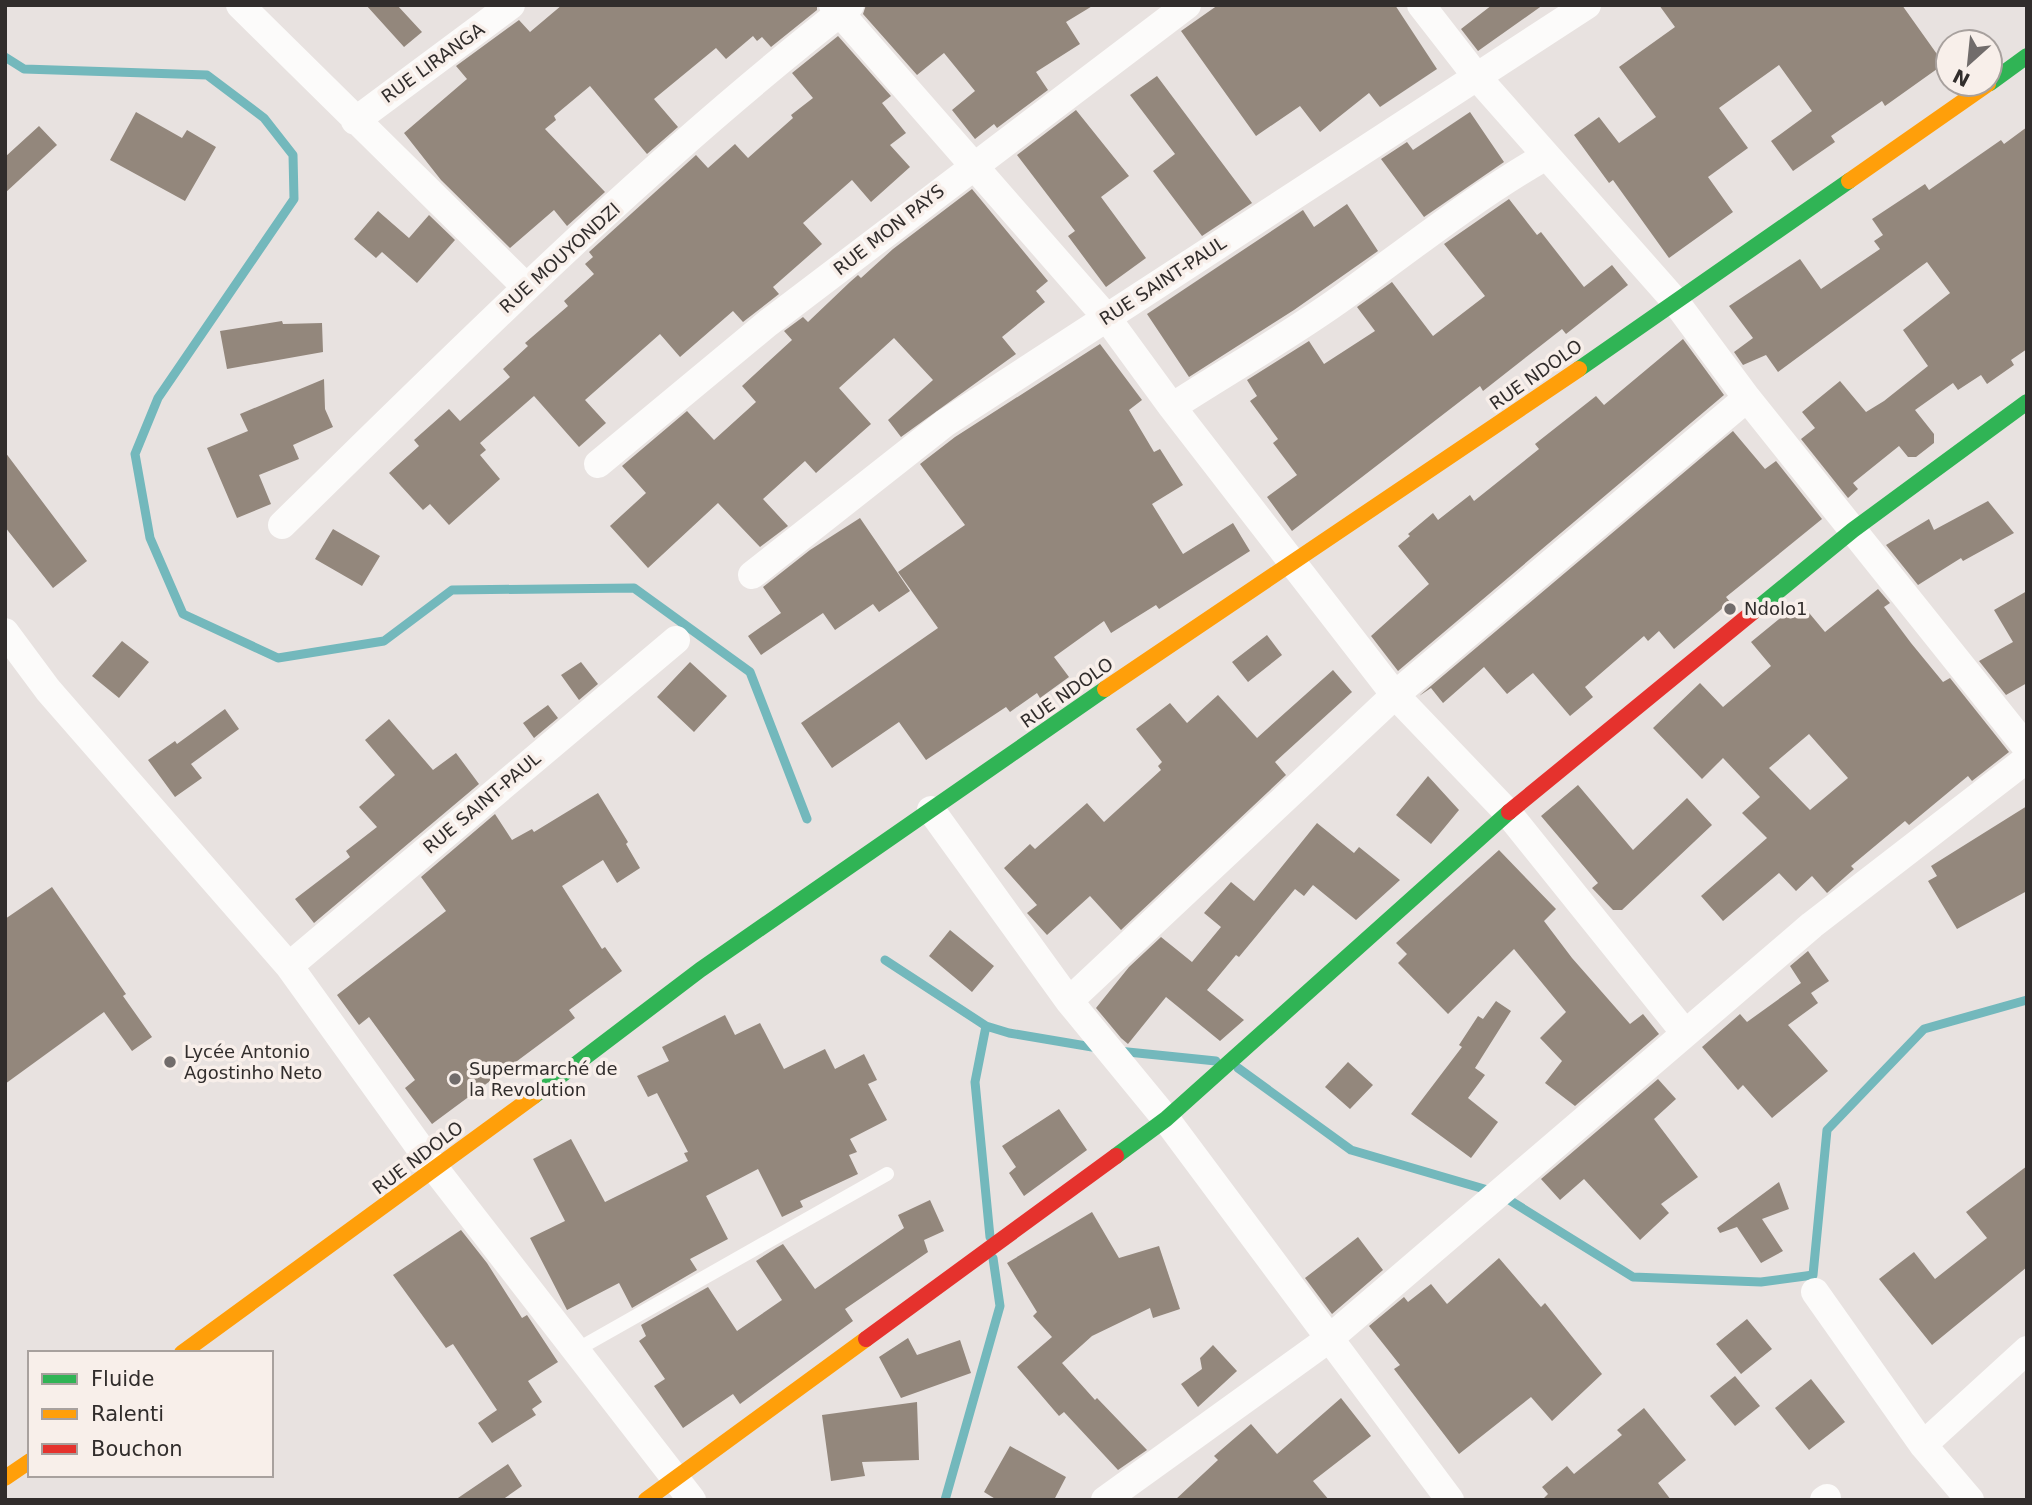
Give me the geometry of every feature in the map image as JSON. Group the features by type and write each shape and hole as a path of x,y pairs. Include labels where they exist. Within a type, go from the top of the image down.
{"main road":[{"name":"RUE NDOLO","path":"2004,72 2027,56"},
{"name":"RUE NDOLO","path":"185,1351 436,1170 700,970 1105,689 1293,566 1967,98"},
{"path":"646,1500 684,1489 1166,1119 1508,813 1853,530 2027,402"},
{"path":"5,1478 28,1462"}],"street":[{"path":"240,5 526,287"},
{"name":"RUE LIRANGA","path":"355,121 511,5"},
{"name":"RUE MON PAYS","path":"598,464 768,323 974,164 1187,5"},
{"path":"1421,5 1477,77 1675,301 1747,398 2027,748"},
{"name":"RUE SAINT-PAUL","path":"752,575 945,423 1587,5"},
{"path":"841,8 1107,318 1293,566 1395,695 1508,813 1685,1033"},
{"name":"RUE MOUYONDZI","path":"282,525 526,287 841,8"},
{"path":"1172,407 1344,297 1449,222 1485,192 1546,156"},
{"path":"1069,1001 1395,695 1747,398"},
{"path":"5,632 48,690 289,966 436,1170 578,1349 684,1489"},
{"name":"RUE SAINT-PAUL","path":"289,966 676,640"},
{"path":"1105,1500 1330,1338 1812,925 2027,759"},
{"path":"931,810 1069,1001 1166,1119 1450,1500"},
{"path":"1815,1292 1923,1445 1970,1500"},
{"path":"1923,1445 2027,1350"}],"lane":[{"path":"578,1349 887,1174"}],"building":[{"path":"366,5 397,5 422,32 404,47"},
{"path":"562,5 817,5 817,10 771,47 762,37 757,41 753,36 726,59 716,48 654,99 678,127 647,154 590,86 554,116 556,120 545,129 605,192 567,226 554,210 510,248 441,180 404,133 467,79 456,66 519,20 530,32"},
{"path":"866,5 1094,5 1066,22 1080,44 1036,72 1048,90 997,128 994,124 975,139 952,110 975,91 944,53 917,75 863,14"},
{"path":"1218,5 1395,5 1437,69 1380,107 1369,93 1320,132 1300,106 1256,136 1181,31"},
{"path":"1492,5 1543,5 1478,51 1461,29"},
{"path":"1659,5 1902,5 1934,50 1934,71 1885,106 1882,101 1831,136 1835,142 1793,171 1771,141 1812,111 1779,65 1719,108 1748,148 1708,177 1733,212 1669,258 1613,180 1609,183 1574,135 1599,117 1619,143 1656,117 1619,67 1675,27"},
{"path":"838,36 891,96 882,103 906,133 890,145 910,167 871,202 852,180 803,223 822,244 773,287 779,294 743,322 733,311 680,357 660,334 585,400 606,423 579,447 534,396 480,443 486,450 480,455 500,479 449,525 430,504 423,510 389,473 419,446 414,440 449,409 460,421 510,377 503,369 528,346 525,343 568,306 564,301 594,274 585,264 593,257 589,252 696,155 708,168 735,144 748,158 793,118 791,115 813,98 792,73"},
{"path":"1157,76 1252,203 1202,236 1153,171 1175,154 1130,95"},
{"path":"1076,110 1129,176 1101,197 1146,258 1106,287 1068,236 1075,231 1017,155"},
{"path":"136,112 182,138 187,130 216,147 185,201 110,160"},
{"path":"1470,112 1504,162 1424,217 1381,159 1407,142 1413,150"},
{"path":"39,126 57,145 5,193 5,157"},
{"path":"2027,127 2027,349 2011,360 2014,365 1987,384 1981,375 1958,390 1953,383 1915,410 1934,434 1934,443 1916,457 1908,457 1899,446 1853,483 1858,489 1848,498 1801,439 1815,428 1802,412 1840,381 1866,412 1928,366 1903,330 1950,293 1927,262 1778,372 1766,355 1743,365 1734,352 1753,338 1729,306 1800,259 1821,289 1880,249 1874,241 1883,235 1872,219 1925,184 1929,190 2001,140 2004,144"},
{"path":"972,189 1048,281 1036,291 1045,302 1002,337 1016,354 901,437 888,420 933,380 894,338 839,388 871,424 816,473 805,461 763,499 788,526 760,547 718,503 648,568 610,526 646,493 622,466 687,411 714,440 756,402 742,386 792,340 784,331 803,317 808,322 858,275 861,278 893,249"},
{"path":"1509,199 1537,235 1541,232 1584,287 1612,265 1628,285 1566,334 1562,329 1483,391 1480,386 1292,531 1267,497 1297,475 1273,443 1278,439 1250,401 1257,396 1247,380 1309,341 1324,364 1375,331 1357,307 1392,282 1433,336 1485,296 1444,244"},
{"path":"1347,204 1378,251 1294,310 1189,377 1147,314 1303,210 1314,227"},
{"path":"378,211 409,238 429,215 455,240 417,283 382,252 376,258 354,239"},
{"path":"282,321 283,324 322,323 323,352 227,369 220,331"},
{"path":"1683,339 1724,395 1398,671 1371,636 1429,584 1398,546 1410,536 1408,534 1433,513 1438,520 1470,495 1474,501 1539,449 1535,444 1596,396 1604,405"},
{"path":"1100,344 1142,400 1129,410 1154,452 1160,449 1183,485 1152,504 1183,554 1233,523 1250,551 1159,609 1156,605 1111,633 1104,621 1054,657 1069,677 1040,698 1037,693 1010,712 1006,707 926,760 899,722 832,768 801,723 938,628 898,572 965,525 920,464 955,437"},
{"path":"324,379 325,409 333,427 293,445 299,459 259,475 271,504 237,518 207,448 248,431 240,414"},
{"path":"1733,431 1765,469 1776,461 1822,519 1726,597 1730,602 1674,649 1659,631 1648,641 1644,636 1585,687 1593,697 1570,716 1533,673 1507,694 1484,667 1443,703 1431,688 1419,696"},
{"path":"5,452 87,561 53,588 5,527"},
{"path":"1988,501 2014,533 1963,561 1961,558 1918,585 1886,545 1929,519 1934,530"},
{"path":"860,518 910,591 879,612 873,604 835,630 823,613 761,655 748,636 781,613 763,587 810,550"},
{"path":"333,529 380,556 362,586 315,559"},
{"path":"1878,589 1890,603 1884,607 1911,643 1943,682 1950,678 2009,752 1972,781 1968,776 1909,825 1905,821 1851,866 1854,869 1827,893 1812,876 1796,891 1779,873 1723,921 1701,896 1767,838 1742,813 1760,797 1723,758 1702,779 1653,728 1700,683 1723,707 1771,666 1751,642 1800,602 1825,632","holes":["1809,734 1848,778 1810,810 1769,768"]},
{"path":"2027,591 2027,683 2006,695 1979,661 2013,642 1994,610"},
{"path":"1267,635 1282,655 1248,682 1232,662"},
{"path":"122,641 149,662 119,698 92,676"},
{"path":"581,662 598,684 579,700 561,675"},
{"path":"690,662 727,696 694,732 657,697"},
{"path":"1333,670 1352,692 1275,762 1286,775 1121,930 1090,896 1047,935 1027,913 1037,905 1004,868 1030,844 1035,849 1087,803 1104,822 1161,770 1158,766 1162,762 1136,729 1170,703 1187,723 1218,695 1257,738"},
{"path":"548,705 558,718 534,738 523,723"},
{"path":"225,709 239,729 191,764 202,778 175,797 148,760 175,741 177,744"},
{"path":"389,719 433,770 456,753 479,784 314,923 295,899 350,857 346,851 377,827 359,807 395,775 365,740"},
{"path":"1428,776 1459,810 1431,844 1396,815"},
{"path":"1578,785 1633,850 1687,798 1712,825 1622,910 1613,910 1592,888 1598,883 1541,816"},
{"path":"598,793 628,842 626,844 640,868 617,883 603,860 562,886 602,949 605,947 622,971 569,1010 575,1018 432,1124 405,1088 415,1080 369,1017 359,1025 337,995 446,911 421,877 495,814 512,840 532,829 534,832"},
{"path":"2027,806 2027,891 1957,929 1928,881 1937,876 1931,866"},
{"path":"1317,823 1354,853 1359,847 1400,880 1356,920 1313,885 1304,896 1295,889 1239,957 1236,955 1207,990 1244,1020 1220,1041 1166,997 1128,1044 1121,1038 1096,1008 1129,967 1161,937 1192,962 1221,927 1204,913 1231,882 1254,901"},
{"path":"1499,850 1556,909 1544,921 1572,958 1630,1024 1643,1014 1659,1034 1575,1106 1545,1083 1562,1061 1540,1038 1566,1012 1514,949 1448,1014 1398,963 1407,954 1396,943"},
{"path":"52,887 126,994 123,996 152,1037 132,1051 104,1012 5,1084 5,919"},
{"path":"950,930 994,966 972,992 929,956"},
{"path":"1808,951 1829,981 1811,993 1818,1003 1788,1025 1828,1071 1772,1118 1743,1085 1738,1090 1702,1047 1740,1014 1747,1022 1801,983 1790,966"},
{"path":"1496,1001 1511,1011 1475,1068 1485,1075 1468,1098 1498,1122 1471,1158 1411,1114 1462,1047 1459,1045 1478,1016 1483,1019"},
{"path":"725,1015 735,1035 760,1023 784,1069 825,1049 835,1069 864,1054 877,1080 868,1084 887,1120 850,1139 857,1152 849,1155 858,1174 800,1201 803,1207 782,1217 758,1169 706,1196 728,1239 690,1259 697,1270 632,1308 619,1283 567,1310 530,1238 565,1221 533,1159 571,1139 605,1202 688,1161 684,1153 688,1152 657,1093 648,1097 637,1076 669,1061 662,1047"},
{"path":"1348,1062 1373,1085 1350,1109 1325,1087"},
{"path":"1658,1079 1676,1099 1654,1119 1698,1177 1661,1204 1669,1213 1640,1240 1584,1179 1560,1200 1541,1179"},
{"path":"1059,1109 1087,1150 1024,1196 1009,1173 1016,1167 1002,1146"},
{"path":"2027,1166 2027,1267 1932,1345 1879,1279 1914,1252 1935,1279 1987,1238 1966,1212"},
{"path":"1779,1182 1789,1209 1762,1219 1783,1251 1761,1263 1737,1227 1720,1233 1717,1228"},
{"path":"930,1200 944,1231 924,1240 928,1252 845,1309 853,1321 740,1404 733,1394 683,1428 654,1386 665,1379 639,1341 646,1336 641,1325 708,1287 737,1331 782,1300 756,1261 783,1244 815,1289 904,1228 898,1215"},
{"path":"1092,1212 1119,1258 1159,1246 1180,1309 1153,1318 1150,1308 1092,1336 1062,1363 1095,1400 1097,1398 1147,1450 1118,1470 1064,1412 1059,1416 1017,1367 1052,1337 1033,1316 1037,1312 1007,1263"},
{"path":"461,1230 487,1263 522,1318 527,1315 558,1362 528,1381 542,1402 532,1409 536,1415 492,1443 478,1423 497,1410 453,1344 446,1348 393,1275"},
{"path":"1358,1237 1383,1270 1332,1314 1305,1278"},
{"path":"1499,1258 1541,1307 1545,1303 1602,1374 1552,1421 1531,1397 1459,1454 1394,1369 1400,1365 1369,1326 1404,1297 1408,1302 1431,1284 1447,1304"},
{"path":"1747,1319 1772,1349 1741,1374 1716,1344"},
{"path":"908,1338 917,1355 960,1340 971,1373 901,1398 879,1357"},
{"path":"1213,1345 1237,1371 1198,1407 1181,1384 1202,1369 1200,1358"},
{"path":"1735,1376 1760,1406 1735,1426 1710,1396"},
{"path":"1811,1379 1845,1422 1809,1450 1775,1408"},
{"path":"1341,1398 1371,1436 1313,1481 1329,1500 1175,1500 1218,1460 1214,1456 1251,1424 1277,1454"},
{"path":"917,1402 919,1460 862,1462 865,1476 831,1481 822,1415"},
{"path":"1644,1408 1686,1460 1658,1483 1671,1500 1542,1500 1548,1494 1542,1487 1567,1466 1574,1474 1622,1435 1617,1430"},
{"path":"1010,1446 1066,1477 1054,1500 997,1500 984,1492"},
{"path":"508,1464 522,1486 502,1500 455,1500"}],"waterway":[{"path":"5,57 24,69 207,75 264,118 293,155 294,199 158,398 135,454 150,538 183,614 278,658 384,641 452,590 634,588 750,672 807,819"},
{"path":"885,960 986,1026 1009,1033 1098,1048"},
{"path":"1238,1068 1351,1150 1498,1193 1633,1277 1761,1282 1813,1275 1827,1130 1924,1029 2027,1000"},
{"path":"986,1026 975,1082 990,1237"},
{"path":"1118,1051 1216,1061"},
{"path":"945,1500 1000,1306 993,1258"}],"traffic: fast":[{"path":"2004,73 2027,56"},
{"path":"1579,369 1849,181"},
{"path":"1753,612 1853,530 2027,402"},
{"path":"534,1096 700,970 1105,689"},
{"path":"1116,1156 1166,1119 1509,812"}],"traffic: slow":[{"path":"1849,181 1968,98"},
{"path":"1105,689 1579,369"},
{"path":"185,1351 534,1096"},
{"path":"646,1500 866,1339"},
{"path":"5,1478 28,1462"}],"traffic: jam":[{"path":"1509,812 1753,612"},
{"path":"866,1339 1116,1156"}],"place":[{"name":"Ndolo1","path":"1730,609"},
{"name":"Lycée Antonio Agostinho Neto","path":"170,1062"},
{"name":"Supermarché de la Revolution","path":"455,1079"}]}
